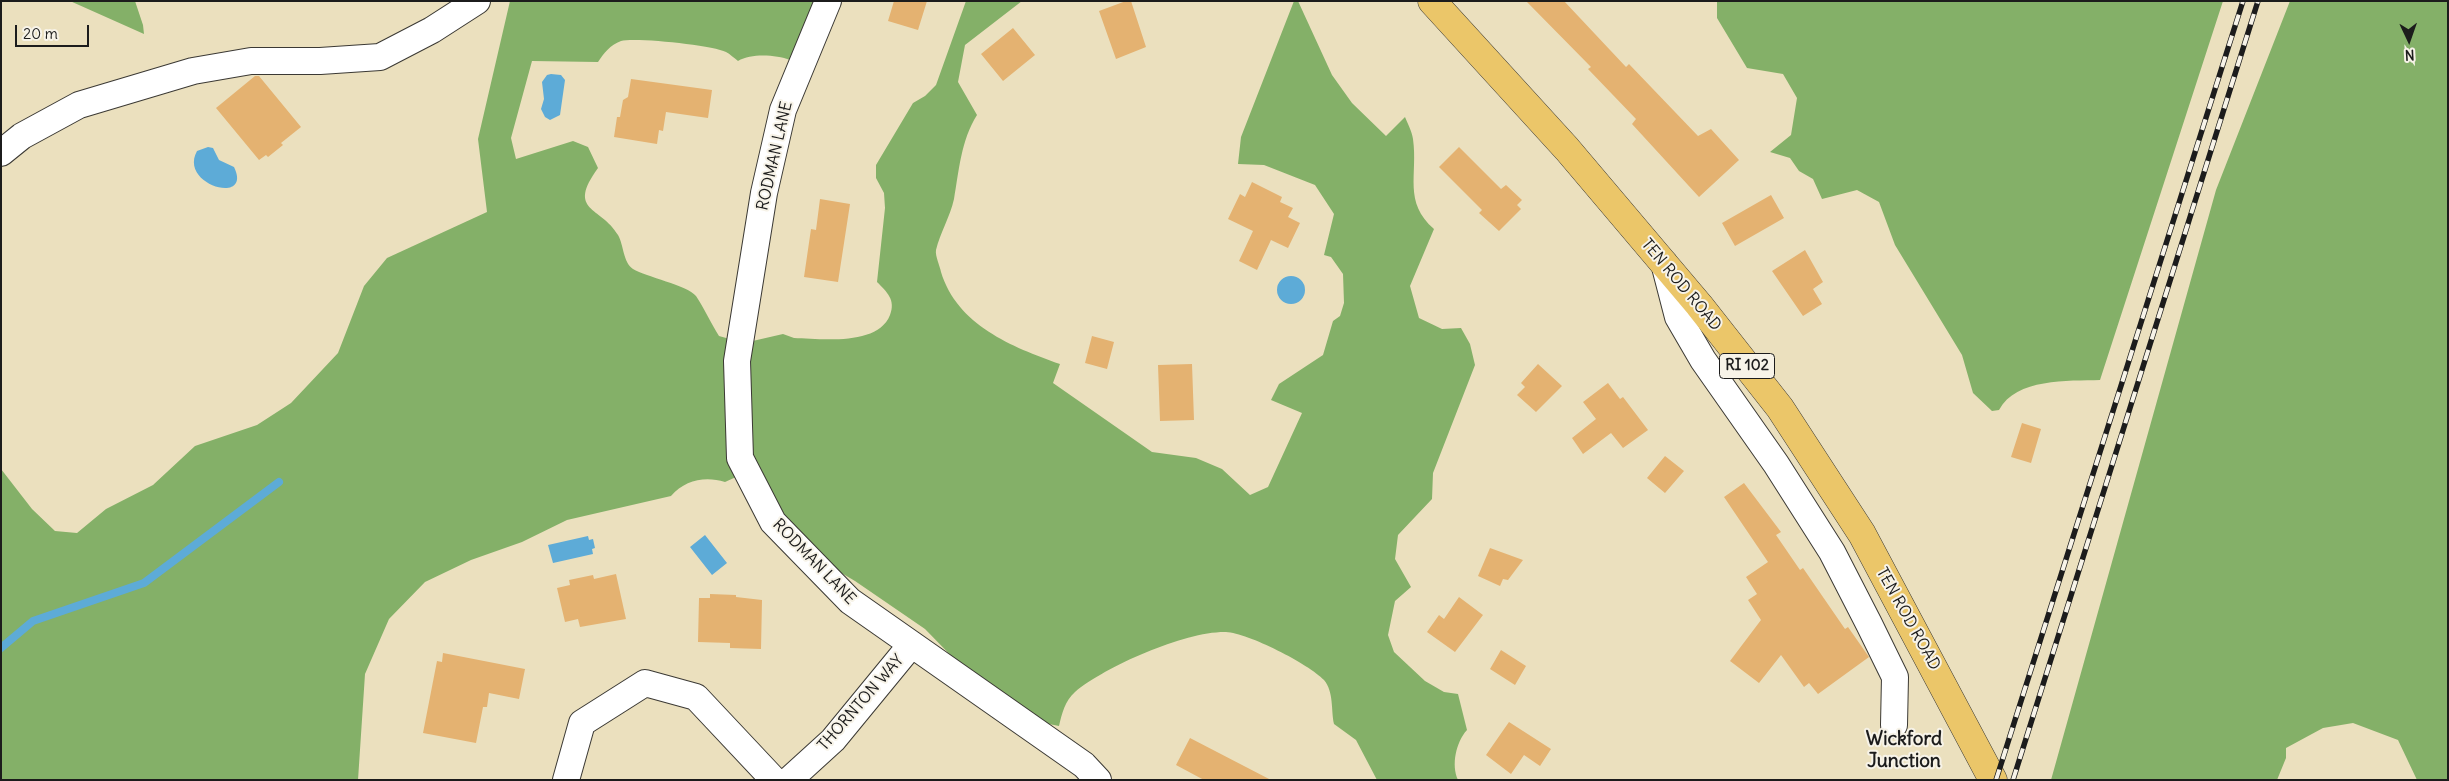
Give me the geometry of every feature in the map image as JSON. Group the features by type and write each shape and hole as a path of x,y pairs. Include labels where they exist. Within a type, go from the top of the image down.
{"main road":[{"name":"TEN ROD ROAD","path":"1432,1 1568,149 1664,263 1780,408 1862,534 1993,780"}],"street":[{"path":"1,154 22,136 79,106 193,71 251,61 380,57 432,30 477,1"},
{"name":"RODMAN LANE","path":"828,1 782,110 764,193 737,361 740,458 773,522 850,601 1084,765 1098,780"},
{"path":"1664,263 1678,317 1702,360 1776,464 1832,552 1869,624 1895,677 1894,725"},
{"name":"THORNTON WAY","path":"789,780 833,740 911,645"},
{"path":"566,780 582,723 645,683 696,697 774,780"}],"green space":[{"path":"70,1 135,1 144,34"},
{"path":"510,1 817,1 790,60 764,56 744,58 738,61 726,52 718,49 690,44 629,40 621,41 614,45 605,52 598,62 532,61 511,138 516,159 573,141 588,147 598,168 589,182 585,193 586,201 618,235 625,258 630,266 639,272 691,292 699,300 719,336 744,343 783,334 794,338 848,338 874,332 884,325 892,310 892,305 890,297 877,282 885,208 884,193 876,178 876,165 913,103 925,96 936,85 966,1 1022,1 965,45 958,82 977,115 967,135 954,199 936,250 941,272 949,290 973,320 989,332 1023,350 1060,364 1053,383 1152,452 1196,458 1222,469 1250,495 1268,487 1302,413 1271,400 1279,384 1323,355 1333,321 1340,316 1344,303 1343,274 1331,257 1324,255 1334,214 1315,185 1264,165 1238,164 1241,137 1294,1 1298,1 1332,75 1352,103 1386,136 1405,117 1413,139 1415,198 1418,209 1424,219 1434,229 1410,286 1419,318 1442,329 1461,328 1470,344 1475,365 1433,473 1432,499 1398,535 1395,559 1411,587 1395,601 1388,635 1394,652 1425,681 1444,692 1458,694 1467,730 1457,747 1455,768 1458,780 1377,780 1356,740 1334,724 1331,696 1324,680 1278,650 1263,643 1226,632 1190,637 1126,661 1075,692 1066,703 1059,726 1044,723 966,671 925,629 855,581 821,561 747,472 725,482 710,479 696,481 683,486 671,496 567,520 522,542 471,560 425,582 389,619 365,674 358,780 1,780 1,469 32,509 55,531 77,533 106,509 153,485 195,446 257,425 291,403 338,353 364,286 387,258 487,212 478,139"},
{"path":"1717,1 2223,1 2100,380 2058,381 2030,387 2017,392 1999,410 1992,411 1973,393 1962,355 1895,245 1879,202 1857,190 1822,199 1813,179 1799,171 1790,158 1770,152 1791,135 1797,98 1783,74 1747,68 1717,18"},
{"path":"2290,1 2448,1 2448,780 2417,780 2398,740 2353,723 2323,728 2286,748 2286,758 2277,780 2051,780 2216,190"}],"water":[{"path":"547,75 561,75 565,80 560,115 550,120 545,117 541,109 544,99 542,82"},
{"path":"208,147 213,148 219,160 234,167 237,179 234,186 226,188 216,186 205,181 197,173 194,163 197,151"},
{"path":"1291,276 1301,280 1305,290 1301,300 1291,304 1281,300 1277,290 1281,280"},
{"path":"705,535 727,563 712,575 690,547"},
{"path":"588,536 589,540 593,539 595,548 592,549 593,554 553,563 548,545"}],"building":[{"path":"894,1 927,1 918,30 888,21"},
{"path":"1131,1 1146,47 1116,59 1099,11"},
{"path":"1526,1 1564,1 1626,67 1629,64 1698,136 1711,129 1739,160 1699,197 1632,124 1636,119 1588,69 1591,67"},
{"path":"1013,28 1035,55 1003,81 981,54"},
{"path":"255,76 259,76 301,127 281,143 283,145 268,157 266,155 259,160 216,108"},
{"path":"631,79 712,90 708,118 666,112 663,131 659,130 657,144 614,137 617,117 620,117 623,100 628,97"},
{"path":"1459,147 1501,189 1506,185 1522,200 1517,205 1521,209 1499,231 1479,213 1482,210 1439,167"},
{"path":"1252,182 1282,197 1280,202 1293,208 1288,217 1300,223 1288,248 1271,240 1257,270 1239,261 1253,231 1228,219 1240,194 1245,197"},
{"path":"1771,195 1784,218 1735,246 1722,223"},
{"path":"820,199 850,204 838,282 804,277 811,229 816,230"},
{"path":"1805,250 1823,282 1813,289 1822,304 1803,316 1772,271"},
{"path":"1092,336 1114,342 1107,369 1085,363"},
{"path":"1192,364 1194,420 1160,421 1158,365"},
{"path":"1538,364 1562,386 1536,412 1517,395 1525,387 1521,383"},
{"path":"1608,383 1620,399 1623,397 1648,430 1623,448 1611,433 1583,454 1572,438 1596,419 1583,402"},
{"path":"2022,423 2041,429 2031,463 2011,457"},
{"path":"1665,456 1684,471 1665,493 1647,478"},
{"path":"1744,483 1781,532 1776,535 1800,570 1803,568 1845,629 1848,627 1869,657 1818,694 1809,683 1804,687 1781,655 1759,683 1730,661 1761,620 1748,600 1757,594 1746,577 1768,562 1724,497"},
{"path":"1490,548 1523,560 1508,580 1503,579 1500,586 1478,576"},
{"path":"616,574 626,619 580,627 578,619 565,622 557,588 570,585 569,580 593,575 594,579"},
{"path":"710,594 736,595 736,597 762,600 761,649 730,648 730,643 698,642 699,598 710,598"},
{"path":"1459,597 1483,615 1455,652 1427,632 1439,615 1444,619"},
{"path":"1501,650 1526,666 1515,685 1490,669"},
{"path":"443,653 525,669 519,699 489,693 487,707 483,707 476,743 423,733 437,661 442,662"},
{"path":"1509,722 1551,749 1540,766 1524,755 1511,774 1486,755"},
{"path":"1190,738 1271,780 1204,780 1176,765"}],"waterway":[{"path":"1,648 33,621 144,583 279,482"}],"railway":[{"path":"1996,780 2243,1"},
{"path":"2013,780 2258,1"}],"district":[{"name":"Wickford Junction","path":"1904,751"}]}
